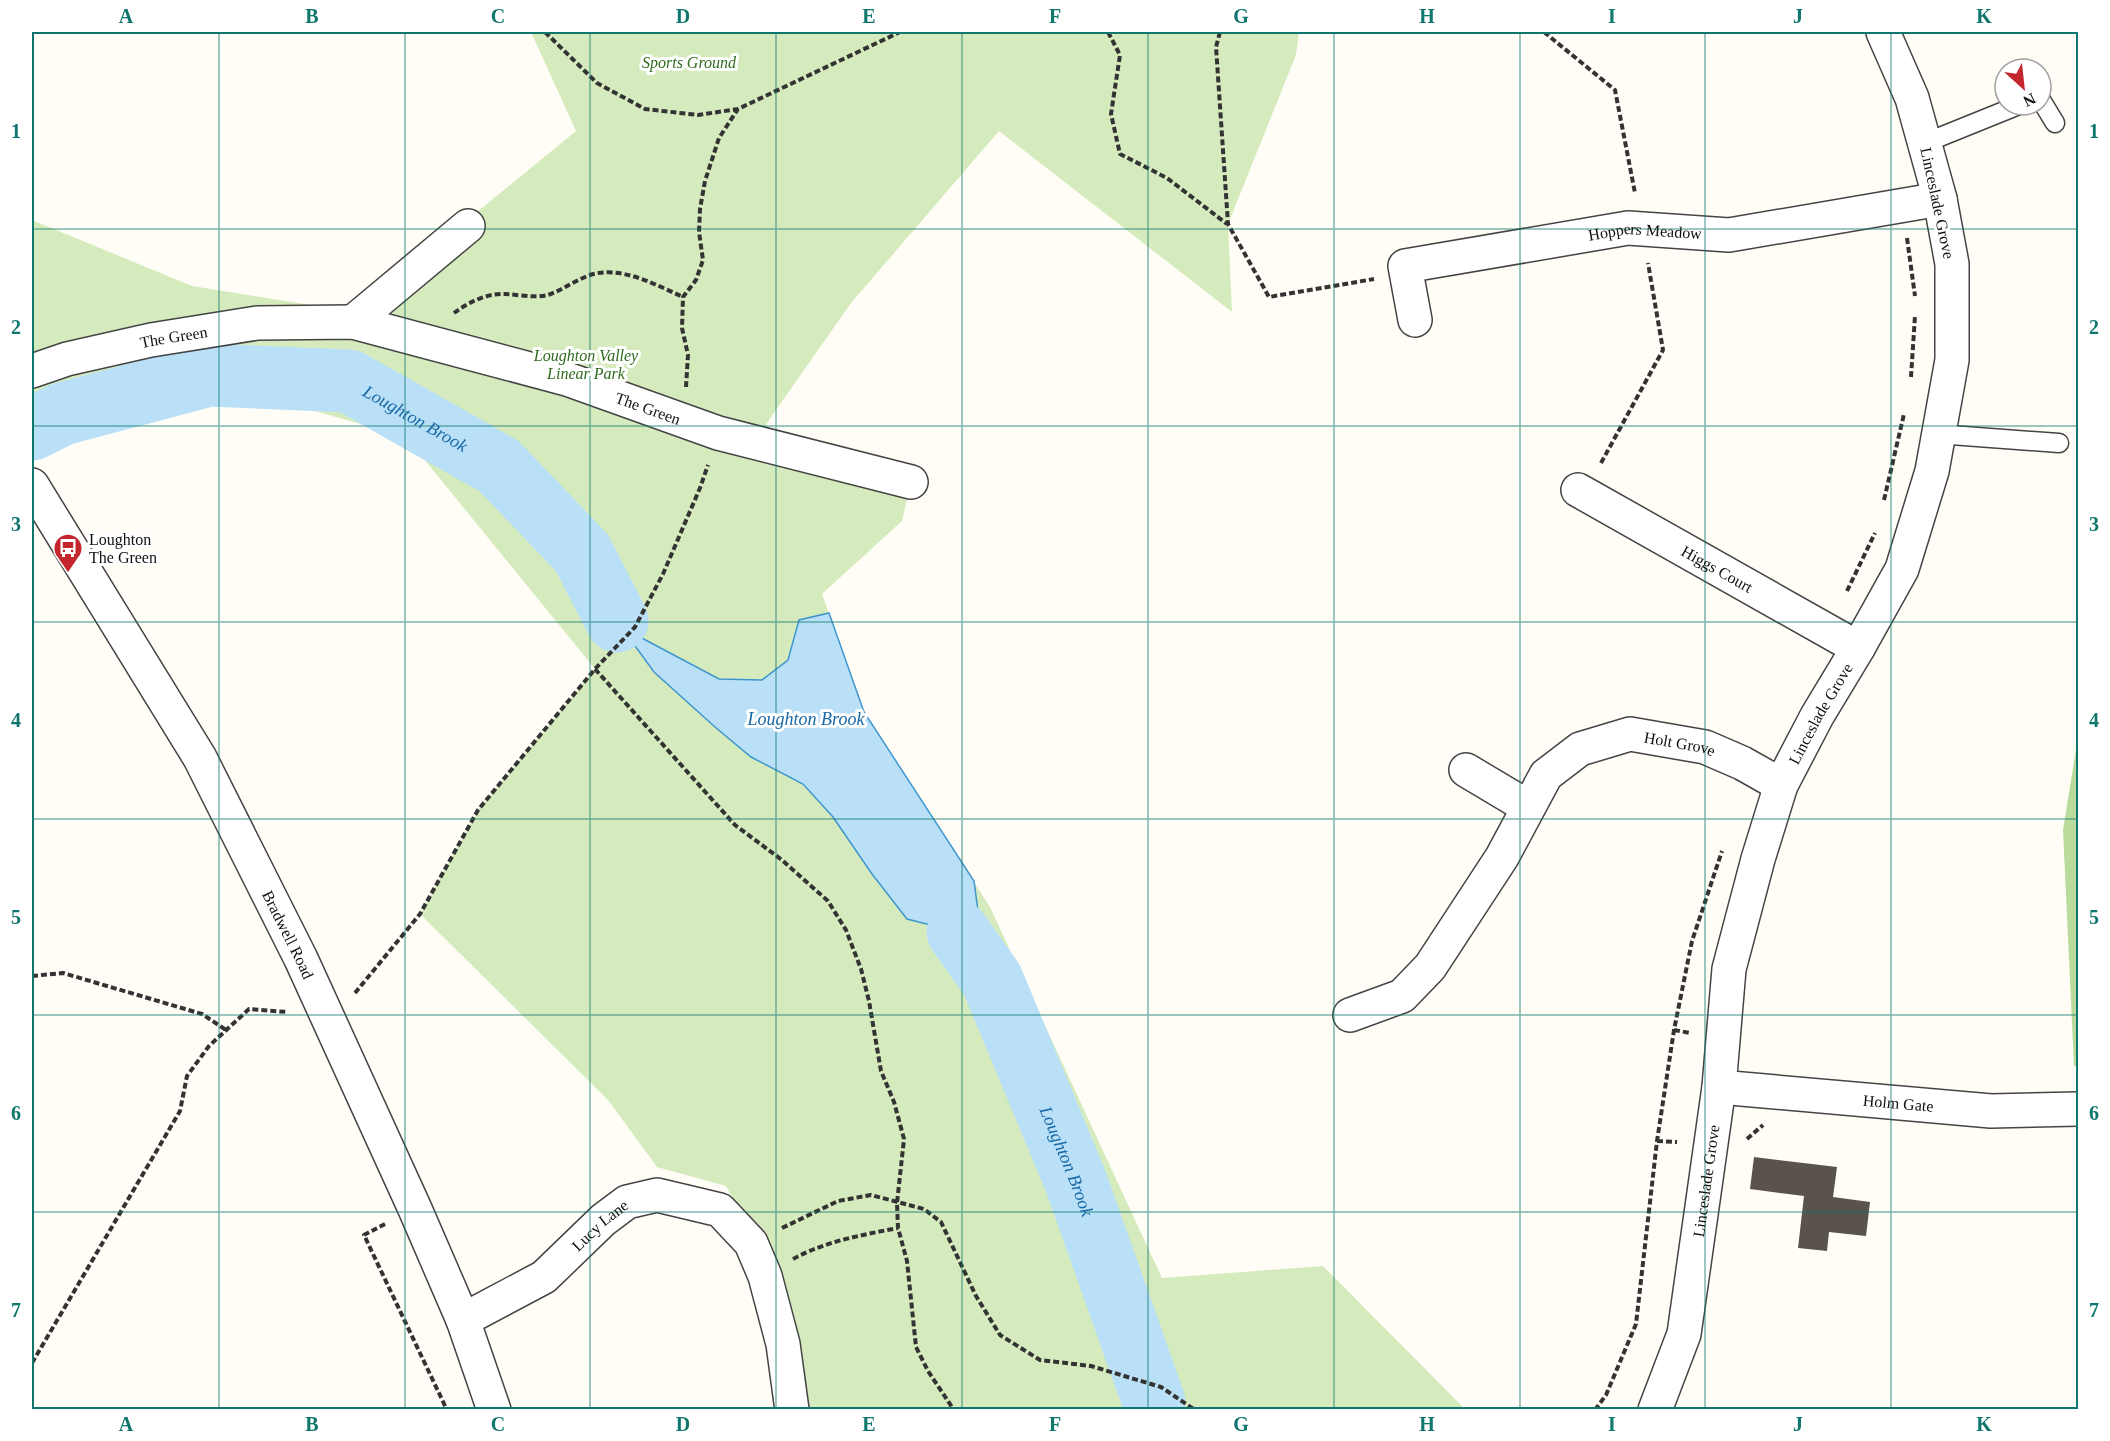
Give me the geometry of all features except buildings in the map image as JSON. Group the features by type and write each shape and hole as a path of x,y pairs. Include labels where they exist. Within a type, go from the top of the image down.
{"street":[{"name":"Linceslade Grove","path":"1655,1410 1684,1334 1719,1087 1730,969 1758,859 1781,785 1817,716 1902,569 1932,471 1952,360 1952,264 1940,199 1912,98 1883,32"},
{"name":"Hoppers Meadow","path":"1405,266 1628,228 1729,235 1940,199"},
{"path":"353,322 468,226"},
{"path":"1405,266 1415,320"},
{"name":"The Green","path":"32,371 67,359 152,340 257,323 353,322 567,379 718,433 755,440 911,482"},
{"name":"Bradwell Road","path":"32,485 200,758 296,948 463,1320 494,1410"},
{"name":"Higgs Court","path":"1578,490 1858,648"},
{"name":"Holt Grove","path":"1350,1015 1402,996 1430,967 1502,857 1546,775 1580,749 1630,734 1705,747 1742,763 1781,785"},
{"path":"1466,770 1528,807"},
{"name":"Holm Gate","path":"1719,1087 1991,1111 2079,1109"},
{"name":"Lucy Lane","path":"463,1320 544,1277 603,1220 627,1202 657,1196 720,1210 751,1243 765,1276 783,1344 792,1410"}],"lane":[{"path":"1925,143 1993,116"},
{"path":"2051,117 2055,123"},
{"path":"1937,434 2059,443"}],"path":[{"path":"545,32 597,83 645,109 698,115 738,109 900,32"},
{"path":"1108,32 1120,55 1111,114 1120,154 1167,178 1228,224 1269,297 1370,281 1405,266"},
{"path":"1220,32 1216,46 1228,224"},
{"path":"678,417 686,387 688,355 682,328 683,297 696,280 703,261 699,232 705,181 718,138 738,109"},
{"path":"432,342 442,324 468,304 503,294 547,295 592,274 607,272 641,278 683,297"},
{"path":"32,1363 180,1111 187,1076 209,1046 249,1009 327,1015 343,1007 420,915 478,810 596,669 635,627 663,574 700,488 718,433"},
{"path":"596,669 735,825 782,860 828,901 846,930 861,969 881,1071 894,1102 904,1140 897,1203 898,1228 908,1261 916,1347 928,1371 954,1410"},
{"path":"32,976 63,973 202,1014 226,1030"},
{"path":"751,1243 838,1201 871,1195 924,1209 941,1222 976,1296 1000,1335 1040,1360 1091,1366 1161,1387 1195,1410"},
{"path":"415,1209 364,1235 447,1410"},
{"path":"765,1276 813,1248 898,1228"}],"green space":[{"name":"Loughton Valley Linear Park","path":"531,32 1299,32 1296,55 1228,224 1232,312 999,131 851,303 755,440 911,482 902,521 822,594 864,712 990,907 1162,1278 1323,1266 1465,1409 792,1409 751,1232 726,1186 657,1167 608,1100 420,914 478,810 595,669 406,437 221,384 32,456 32,220 192,286 355,312 576,131"},
{"path":"2078,737 2078,1066 2074,1066 2063,830"}],"water":[{"name":"Loughton Brook","path":"829,613 864,712 974,881 978,911 958,932 907,919 872,874 833,817 803,784 751,757 715,727 654,672 617,621 638,636 719,679 762,680 788,660 799,620"}],"waterway":[{"name":"Loughton Brook","path":"32,429 62,414 209,375 349,381 499,466 582,553 617,621"},
{"name":"Loughton Brook","path":"958,932 992,980 1076,1182 1154,1402"}],"place":[{"name":"Loughton The Green","path":"68,574"}],"park label":[{"name":"Sports Ground","path":"689,62"}]}
